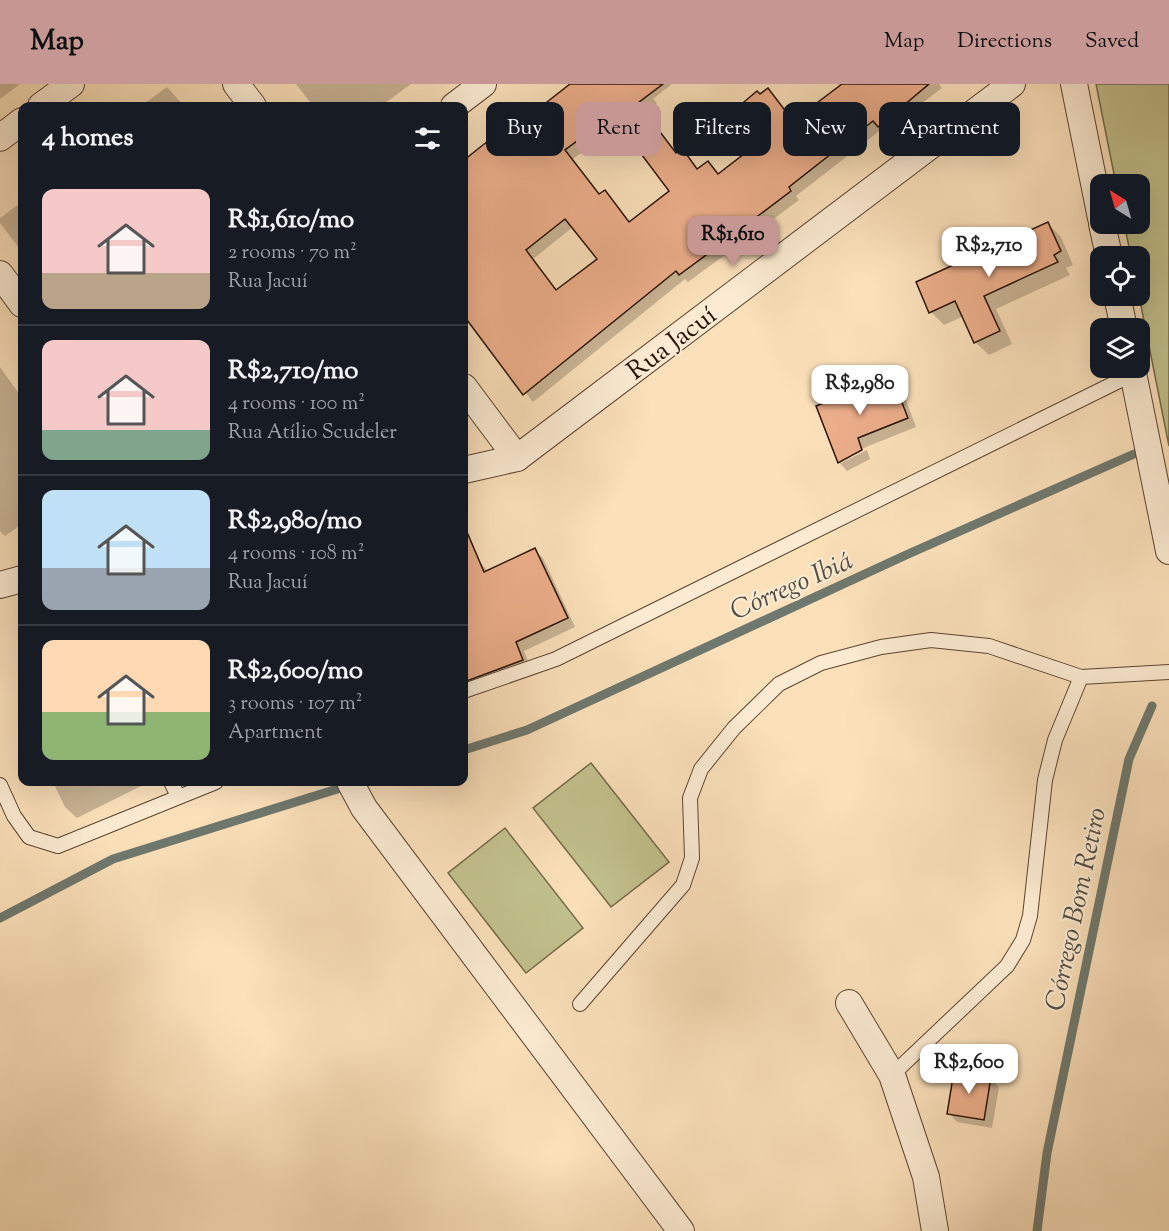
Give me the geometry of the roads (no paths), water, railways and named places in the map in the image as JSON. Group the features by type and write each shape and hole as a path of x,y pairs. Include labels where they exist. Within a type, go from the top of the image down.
{"street":[{"path":"46,102 71,84"},
{"path":"236,84 251,102"},
{"path":"459,102 483,84"},
{"name":"Rua Jacuí","path":"468,469 517,458 1012,84"},
{"path":"1074,84 1092,174"},
{"path":"0,138 18,124"},
{"path":"0,274 18,299"},
{"path":"1133,378 1169,551"},
{"path":"468,392 517,458"},
{"path":"0,585 18,580"},
{"path":"352,786 364,808 681,1231"},
{"path":"849,1003 892,1075 926,1178 935,1231"}],"lane":[{"path":"468,691 556,659 1118,378"},
{"path":"580,1004 683,885 692,858 690,798 701,769 734,728 779,684 821,663 881,647 931,640 989,646 1081,677 1169,672"},
{"path":"892,1075 1007,966 1023,940 1030,916 1045,780 1055,740 1081,677"},
{"path":"0,785 14,816 29,837 58,846 205,786"},
{"path":"173,786 178,796"}],"waterway":[{"name":"Córrego Ibiá","path":"468,749 527,730 906,555 1134,454"},
{"name":"Córrego Bom Retiro","path":"1037,1231 1047,1153 1129,759 1152,706"},
{"name":"Córrego Ibiá","path":"0,918 113,859 347,786"}]}
